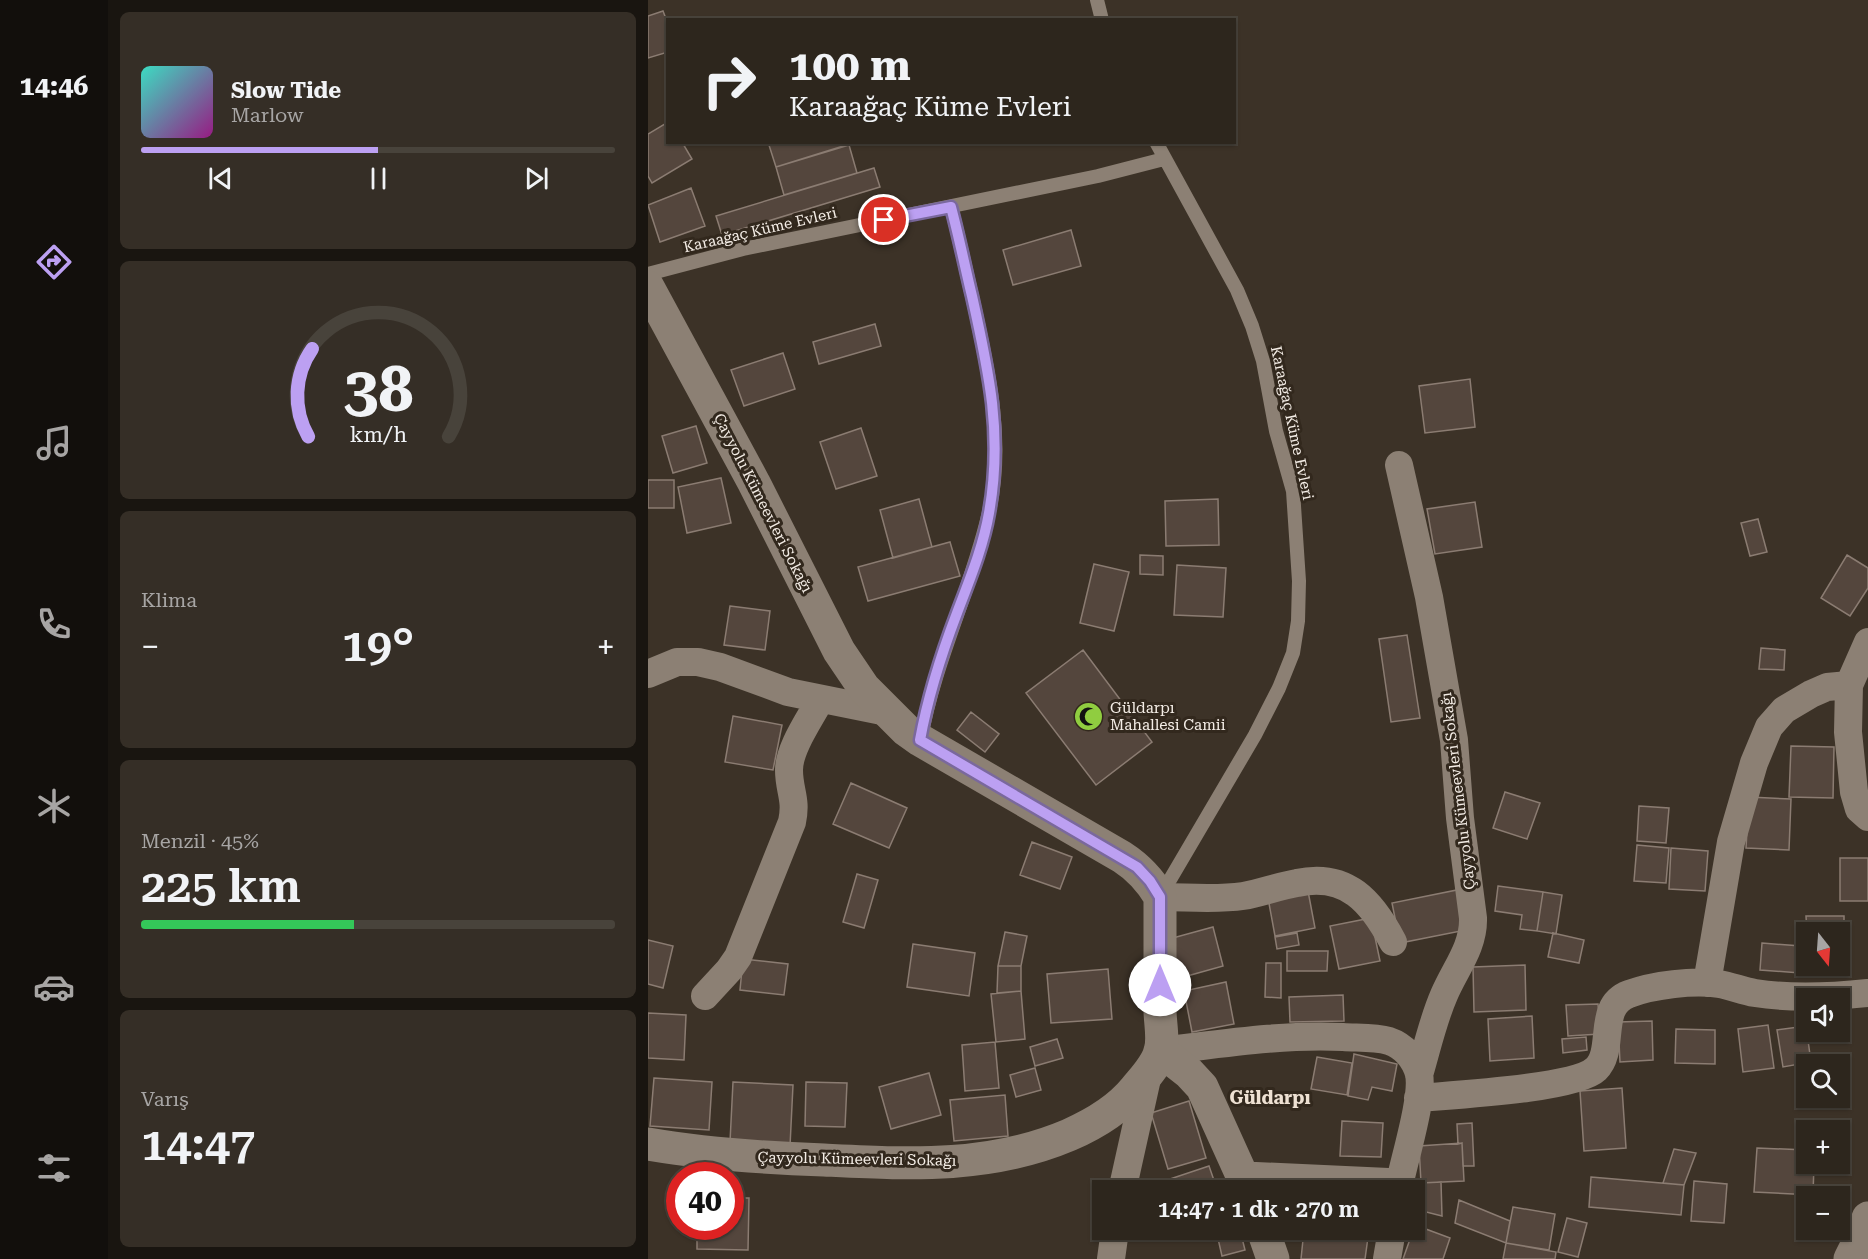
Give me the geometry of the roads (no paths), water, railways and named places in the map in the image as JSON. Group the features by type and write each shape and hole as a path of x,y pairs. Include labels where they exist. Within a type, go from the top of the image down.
{"street":[{"name":"Çayyolu Kümeevleri Sokağı","path":"648,286 754,483 839,651 864,688 887,712 920,740 1137,867 1160,897"},
{"name":"Çayyolu Kümeevleri Sokağı","path":"1399,465 1429,597 1454,740 1460,818 1473,918 1470,944 1444,995 1418,1086 1400,1180"},
{"path":"1868,642 1849,685 1848,732 1854,792 1859,809 1868,817"},
{"path":"648,674 677,662 698,662 788,692 887,712"},
{"path":"1707,983 1731,842 1754,763 1768,727 1784,710 1811,694 1827,687 1849,685"},
{"path":"705,996 738,957 792,822 794,799 789,768 793,752 820,700"},
{"path":"1125,1180 1154,1062 1160,897 1243,896 1299,882 1332,882 1346,886 1363,898 1381,920 1393,942"},
{"path":"1154,1062 1315,1036 1373,1039 1389,1041 1401,1046 1413,1060 1418,1086 1522,1089 1585,1075 1596,1069 1602,1060 1612,1009 1618,1000 1629,994 1699,982 1754,993 1803,998 1868,993"},
{"name":"Çayyolu Kümeevleri Sokağı","path":"648,1144 686,1151 788,1159 940,1163 980,1161 1051,1143 1094,1123 1117,1108 1154,1062"},
{"path":"1154,1062 1189,1073 1202,1087 1245,1180"},
{"path":"1850,1259 1868,1218"},
{"path":"1111,1259 1114,1240"},
{"path":"1266,1240 1273,1259"},
{"path":"1388,1259 1391,1240"}],"lane":[{"path":"1097,0 1102,18"},
{"name":"Karaağaç Küme Evleri","path":"1157,144 1237,290 1252,326 1263,361 1276,431 1293,491 1299,581 1298,621 1293,653 1279,688 1256,735 1160,897"},
{"name":"Karaağaç Küme Evleri","path":"648,274 743,249 1098,176 1164,159"},
{"path":"920,740 927,702 940,659 975,566 989,514 995,465 995,422 987,362 951,207"}],"place":[{"name":"Güldarpı Mahallesi Camii","path":"1089,717"}],"district":[{"name":"Güldarpı","path":"1270,1098"}]}
